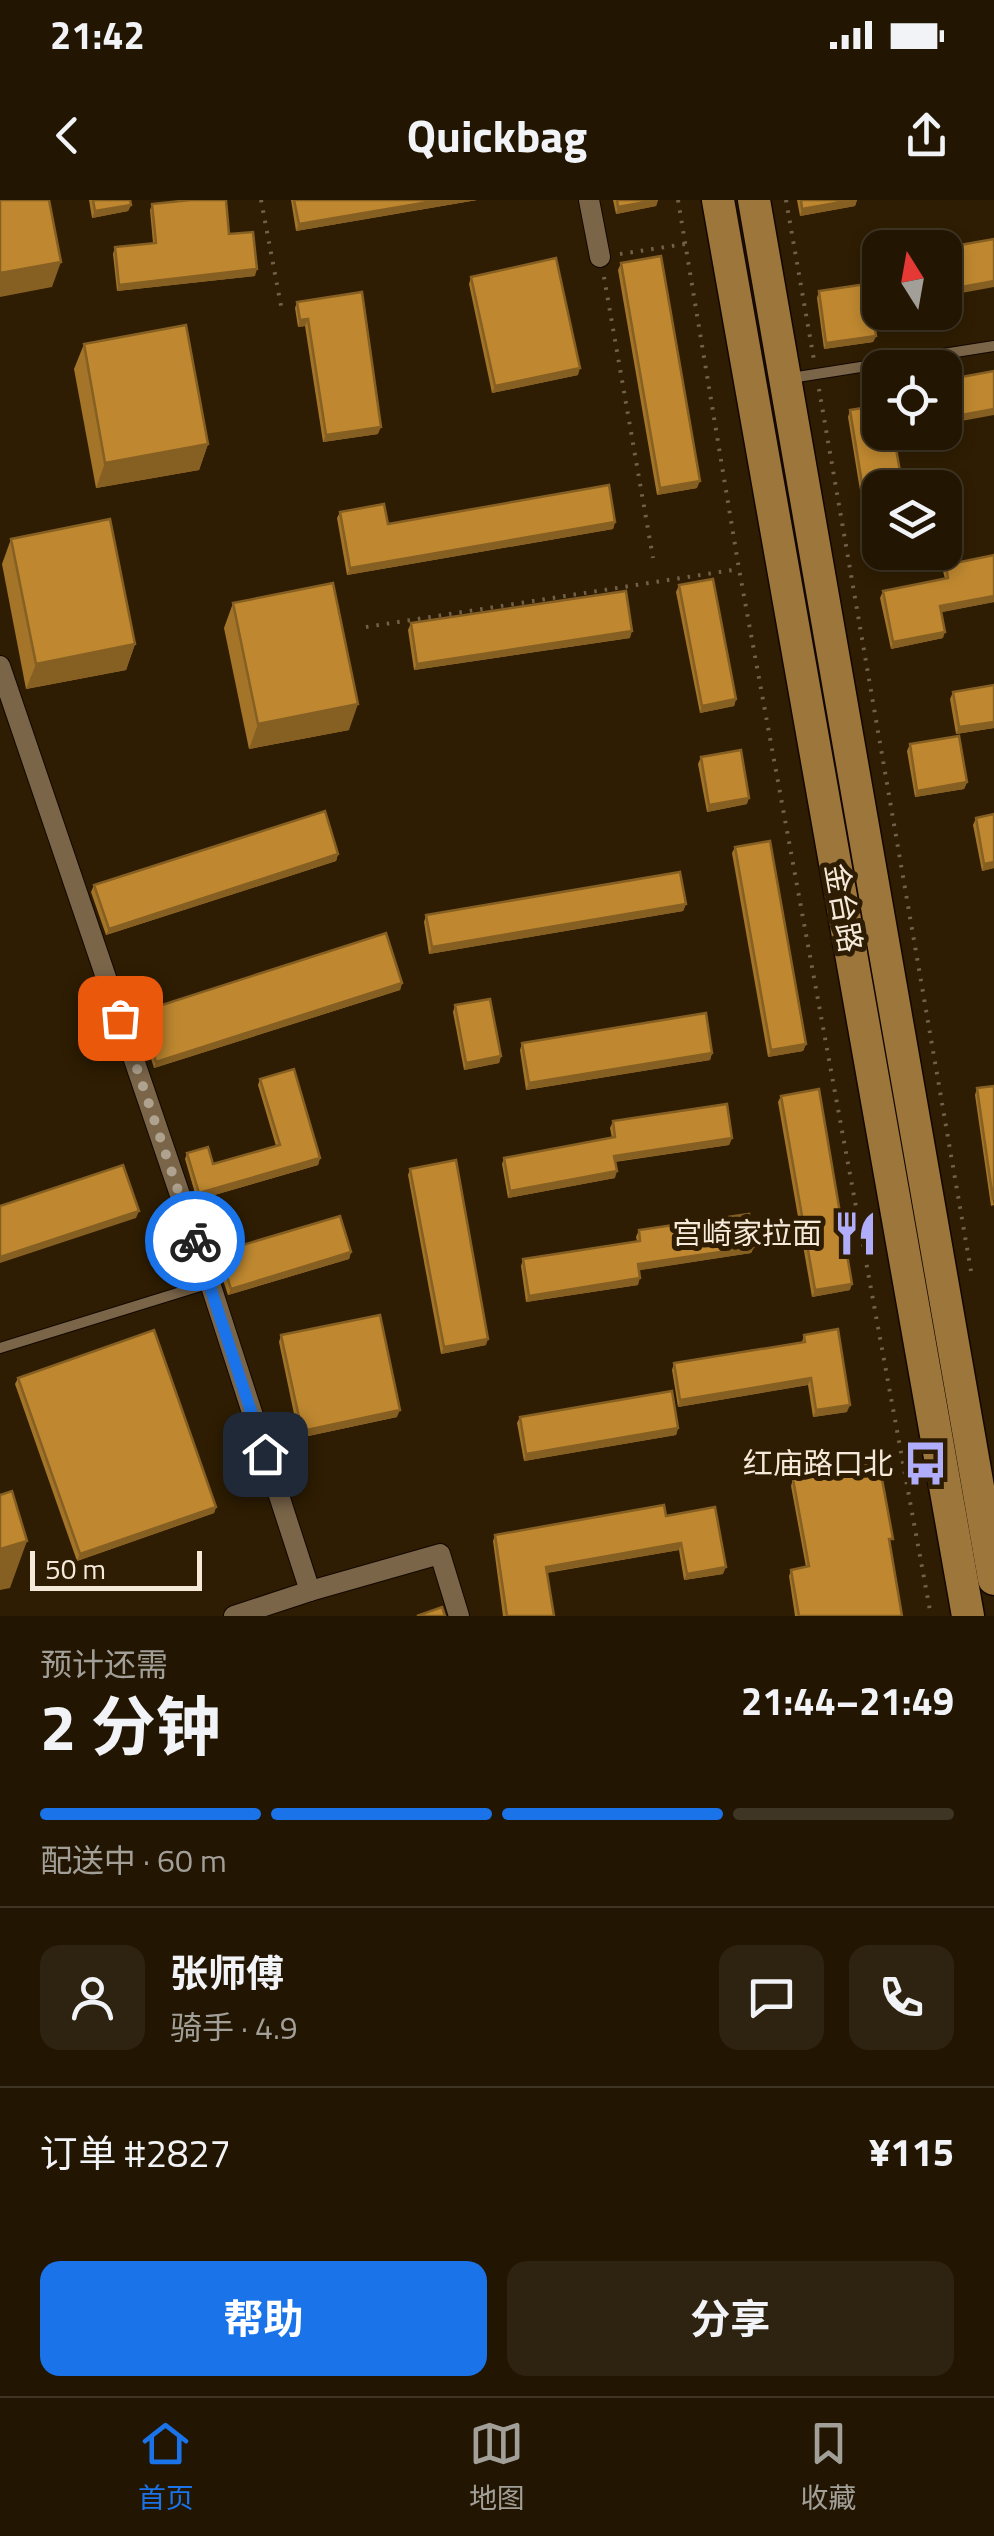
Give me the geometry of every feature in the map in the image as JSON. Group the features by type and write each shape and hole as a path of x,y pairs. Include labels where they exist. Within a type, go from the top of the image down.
{"main road":[{"name":"金台路","path":"718,200 968,1616"},
{"name":"金台路","path":"754,200 801,377 994,1579"}],"street":[{"path":"589,200 600,257"},
{"path":"0,666 210,1283 310,1591"},
{"path":"234,1616 440,1554 459,1616"}],"lane":[{"path":"801,377 994,346"},
{"path":"0,1348 210,1283"}],"path":[{"path":"261,200 282,311"},
{"path":"678,200 739,569 931,1616"},
{"path":"786,200 801,377 974,1288"},
{"path":"653,558 600,257 685,244"},
{"path":"366,627 739,569"}],"building":[{"path":"0,200 49,200 61,262 0,273"},
{"path":"93,200 130,200 131,205 95,211"},
{"path":"226,200 229,234 253,232 257,269 119,285 115,247 156,243 152,204"},
{"path":"294,200 440,200 299,224"},
{"path":"617,200 656,200 618,207"},
{"path":"801,200 852,200 802,209"},
{"path":"994,239 994,281 962,287 962,245"},
{"path":"661,256 700,481 660,488 621,263"},
{"path":"556,258 580,368 495,386 471,277"},
{"path":"862,285 862,330 875,330 876,336 826,343 819,291"},
{"path":"362,292 381,427 326,435 308,319 300,320 297,302"},
{"path":"186,325 208,444 105,463 84,344"},
{"path":"994,371 994,409 962,415 962,377"},
{"path":"862,408 862,450 896,450 900,470 862,470 862,483 850,410"},
{"path":"609,485 615,522 350,568 340,512 384,504 388,524"},
{"path":"110,519 135,644 36,664 11,539"},
{"path":"994,555 994,596 940,606 945,632 893,642 883,591 948,578 947,570 962,570 962,562"},
{"path":"713,579 736,699 702,706 679,585"},
{"path":"333,583 358,704 258,724 233,603"},
{"path":"626,591 632,631 417,664 411,623"},
{"path":"994,685 994,722 959,727 953,692"},
{"path":"959,736 967,782 917,791 910,744"},
{"path":"741,750 749,798 709,805 701,757"},
{"path":"325,811 338,854 109,929 94,885"},
{"path":"994,814 994,862 984,864 976,818"},
{"path":"770,841 806,1044 771,1050 735,847"},
{"path":"680,872 686,904 432,947 426,915"},
{"path":"386,933 402,983 156,1062 140,1012"},
{"path":"490,999 501,1056 466,1063 455,1005"},
{"path":"706,1013 712,1053 529,1083 522,1043"},
{"path":"294,1069 320,1158 199,1193 187,1153 208,1147 213,1164 280,1145 260,1079"},
{"path":"994,1086 994,1199 993,1199 977,1088"},
{"path":"819,1089 852,1284 815,1290 781,1096"},
{"path":"727,1104 732,1138 614,1156 617,1171 510,1191 504,1158 615,1137 613,1121"},
{"path":"456,1160 488,1339 444,1347 410,1169"},
{"path":"123,1165 139,1211 0,1257 0,1206"},
{"path":"749,1214 754,1247 638,1264 640,1278 529,1296 523,1259 640,1241 639,1230"},
{"path":"340,1216 351,1252 231,1289 219,1252"},
{"path":"380,1315 400,1410 302,1431 281,1335"},
{"path":"838,1329 850,1405 816,1410 811,1378 680,1400 674,1363 805,1342 804,1335"},
{"path":"154,1330 216,1507 80,1554 18,1378"},
{"path":"672,1391 678,1428 526,1454 520,1417"},
{"path":"879,1463 902,1616 799,1616 791,1570 809,1566 793,1479"},
{"path":"12,1491 27,1541 0,1549 0,1495"},
{"path":"664,1505 666,1516 715,1507 726,1567 687,1574 681,1543 546,1567 554,1616 507,1616 495,1535"},
{"path":"442,1607 445,1616 417,1616"}],"way so far":[{"path":"120,1018 195,1241"}],"place":[{"name":"宫崎家拉面","path":"855,1234"},
{"name":"红庙路口北","path":"926,1464"}],"route":[{"path":"195,1241 265,1454"}]}
